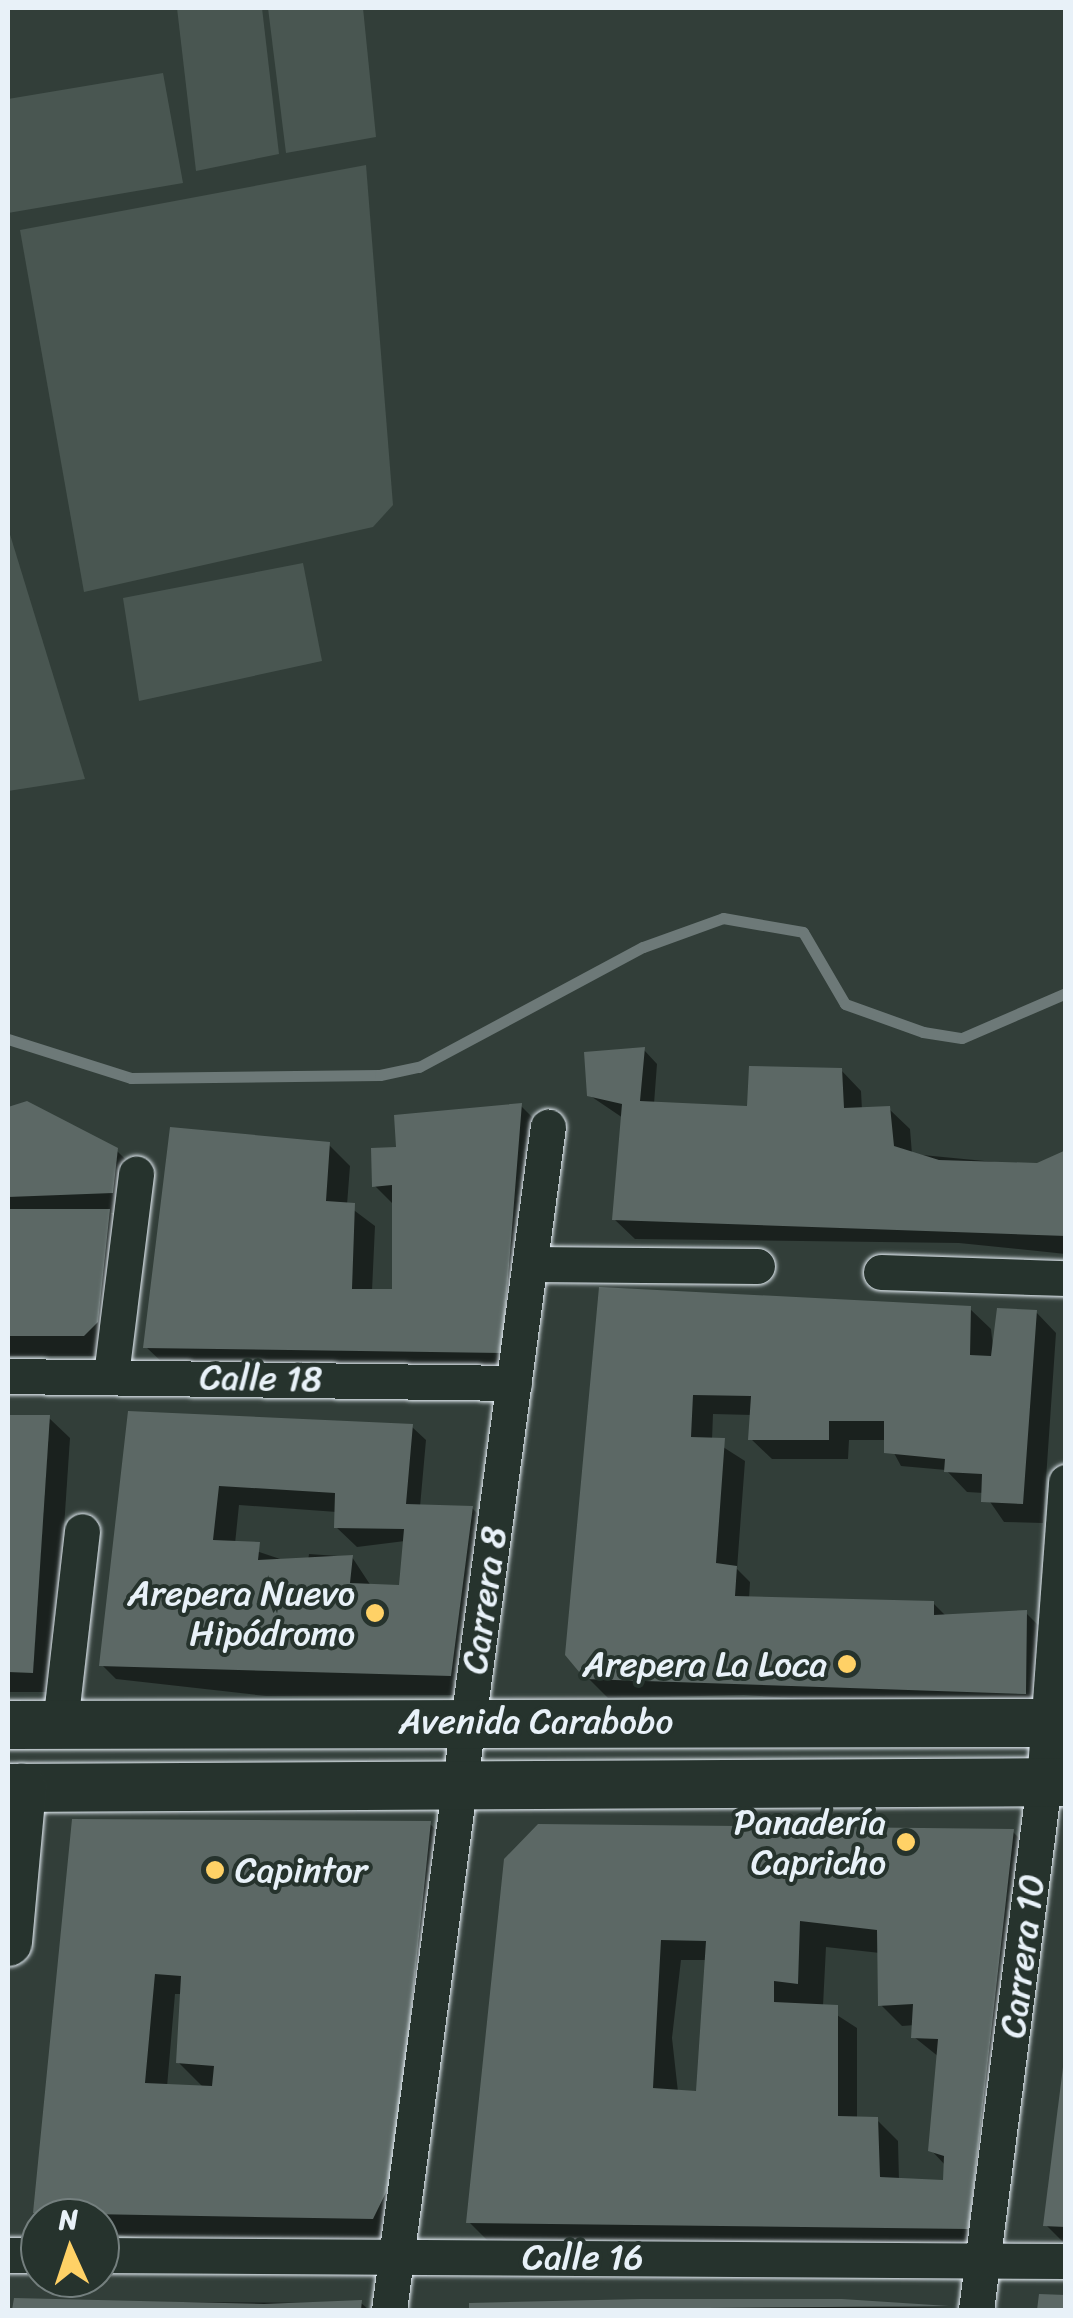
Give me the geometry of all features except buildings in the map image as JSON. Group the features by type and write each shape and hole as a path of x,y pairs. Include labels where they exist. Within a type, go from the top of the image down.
{"main road":[{"name":"Avenida Carabobo","path":"8,1725 468,1720 1054,1723"},
{"name":"Avenida Carabobo","path":"12,1781 455,1787 1055,1782"},
{"path":"8,1942 12,1781"}],"street":[{"name":"Carrera 8","path":"389,2310 455,1787 468,1720 548,1128"},
{"path":"111,1375 136,1174"},
{"path":"531,1264 757,1266"},
{"path":"881,1272 1066,1278"},
{"name":"Calle 18","path":"8,1376 514,1383"},
{"name":"Carrera 10","path":"976,2310 1055,1782 1054,1723 1066,1482"},
{"path":"60,1724 82,1531"},
{"name":"Calle 16","path":"120,2256 1066,2261"}],"shaded area":[{"path":"177,8 262,8 279,154 196,171"},
{"path":"268,8 363,8 376,137 286,153"},
{"path":"163,73 183,183 8,213 8,99"},
{"path":"366,165 393,505 373,527 84,592 20,230"},
{"path":"8,528 85,779 8,791"},
{"path":"303,563 322,661 139,701 123,598"}],"waterway":[{"path":"8,1039 131,1078 380,1075 419,1067 643,947 723,918 803,932 845,1004 923,1032 962,1038 1066,993"}],"place":[{"name":"Arepera Nuevo Hipódromo","path":"375,1613"},
{"name":"Arepera La Loca","path":"847,1664"},
{"name":"Panadería Capricho","path":"906,1842"},
{"name":"Capintor","path":"215,1870"}]}
